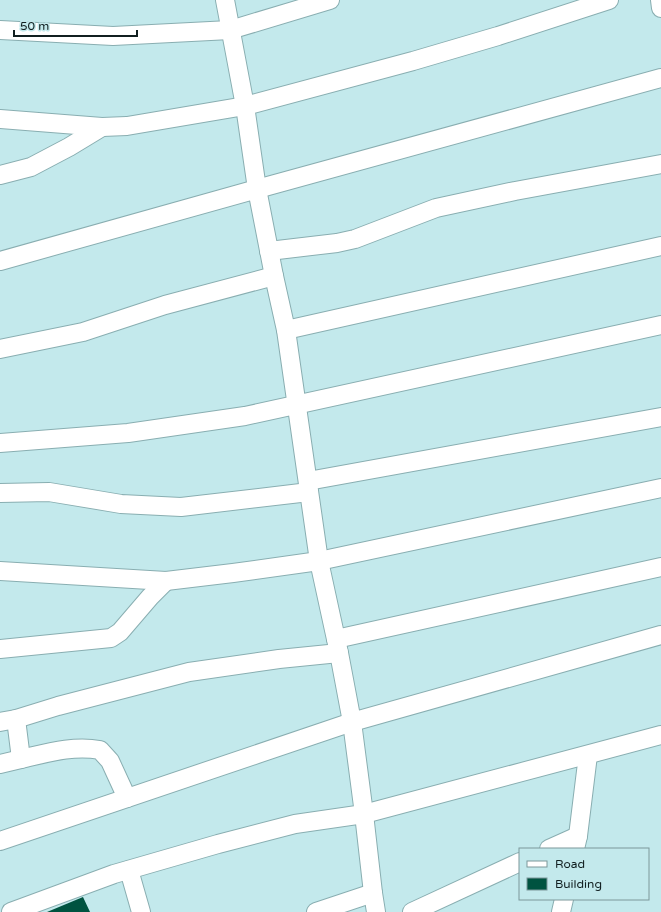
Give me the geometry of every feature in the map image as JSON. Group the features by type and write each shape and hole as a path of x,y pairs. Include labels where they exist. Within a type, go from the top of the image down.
{"street":[{"path":"225,0 257,189 286,330 319,561 338,646 352,722 376,912"},
{"path":"0,30 113,36 230,30 330,0"},
{"path":"0,119 102,127 127,126 244,106 420,59 498,36 609,0"},
{"path":"660,0 661,8"},
{"path":"0,261 661,78"},
{"path":"0,176 31,167 69,147 102,127"},
{"path":"269,251 337,243 355,239 436,208 515,191 661,164"},
{"path":"286,330 661,246"},
{"path":"0,349 83,332 165,305 274,276"},
{"path":"0,443 128,433 245,416 661,325"},
{"path":"0,493 50,492 121,504 181,508 308,486 661,417"},
{"path":"0,571 166,581 234,573 319,561 661,488"},
{"path":"21,759 8,720 189,672 279,659 338,646 661,567"},
{"path":"0,649 111,638 120,632 166,581"},
{"path":"0,841 352,722 661,635"},
{"path":"11,912 128,870 218,844 295,824 364,814 661,735"},
{"path":"0,764 58,750 100,750 110,761 128,798"},
{"path":"552,848 576,842 588,755"},
{"path":"412,912 519,862"},
{"path":"128,870 141,912"},
{"path":"316,912 373,893"},
{"path":"561,912 564,900"}],"building":[{"path":"83,897 90,912 47,912"}]}
